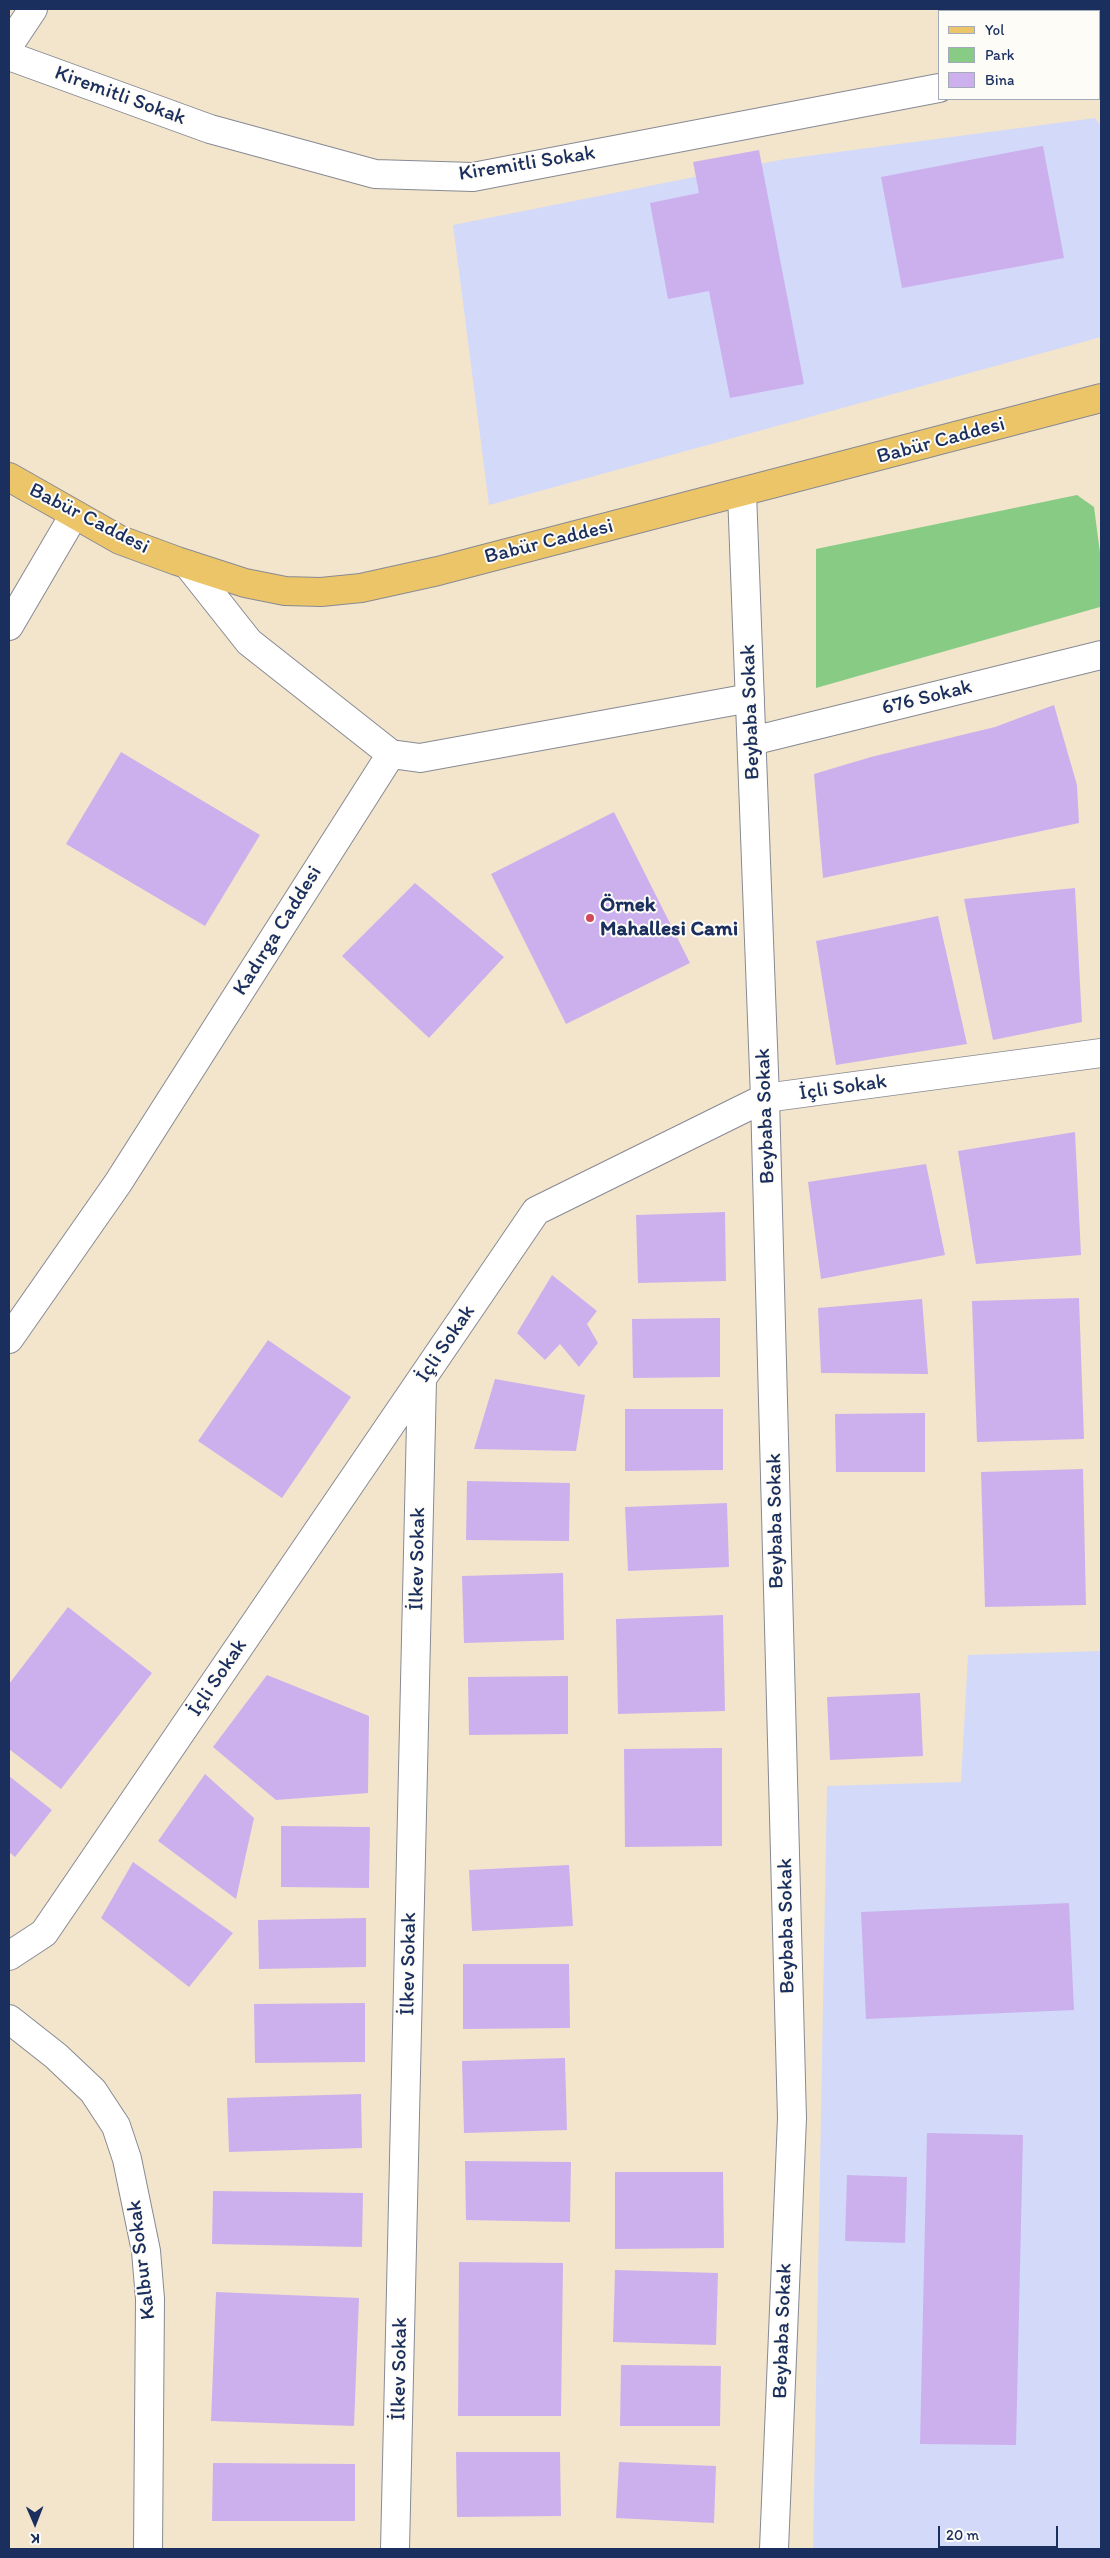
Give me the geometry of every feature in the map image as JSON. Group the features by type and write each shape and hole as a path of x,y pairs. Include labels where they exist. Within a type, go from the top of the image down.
{"main road":[{"name":"Babür Caddesi","path":"9,477 120,540 188,565 245,583 285,591 321,592 361,588 438,571 1101,398"}],"street":[{"path":"9,45 33,9"},
{"name":"Kiremitli Sokak","path":"9,56 210,129 375,174 473,177 938,88"},
{"name":"Beybaba Sokak","path":"742,493 766,1098 792,2118 774,2549"},
{"path":"9,626 74,515"},
{"path":"188,565 249,642 391,754 420,758 750,698"},
{"name":"676 Sokak","path":"752,741 1101,655"},
{"name":"Kadırga Caddesi","path":"9,1339 118,1183 391,754"},
{"name":"İçli Sokak","path":"9,1956 44,1933 536,1211 766,1098 1101,1053"},
{"name":"İlkev Sokak","path":"395,2549 422,1379"},
{"name":"Kalbur Sokak","path":"9,2019 56,2056 93,2091 116,2126 127,2159 146,2251 150,2299 148,2549"}],"shaded area":[{"path":"1095,118 1101,126 1101,337 489,505 453,225 785,159"},
{"path":"1101,1651 1101,2549 813,2549 827,1786 961,1782 968,1655"}],"green space":[{"path":"1077,495 1094,507 1100,553 1100,607 816,688 816,549"}],"building":[{"path":"1043,146 1064,258 902,288 881,177"},
{"path":"759,150 804,384 730,398 709,291 668,299 650,203 699,193 693,162"},
{"path":"1054,705 1077,785 1079,823 823,878 814,774 871,757 995,727"},
{"path":"121,752 260,835 205,926 66,844"},
{"name":"Örnek Mahallesi Cami","path":"614,812 690,963 566,1024 491,874"},
{"path":"415,883 504,957 429,1038 342,956"},
{"path":"1075,888 1082,1022 993,1040 964,899"},
{"path":"938,916 967,1044 836,1065 816,941"},
{"path":"1075,1132 1081,1255 976,1264 958,1151"},
{"path":"926,1164 945,1255 821,1279 808,1182"},
{"path":"725,1212 726,1281 638,1283 636,1215"},
{"path":"552,1275 597,1311 587,1324 598,1343 579,1367 560,1344 545,1360 517,1333"},
{"path":"1079,1298 1084,1439 977,1442 972,1301"},
{"path":"922,1299 928,1374 821,1373 818,1308"},
{"path":"720,1318 720,1377 633,1378 632,1319"},
{"path":"268,1340 351,1397 282,1498 198,1441"},
{"path":"495,1379 585,1395 576,1451 474,1449"},
{"path":"625,1409 723,1409 723,1470 625,1471"},
{"path":"925,1413 925,1472 836,1472 835,1414"},
{"path":"1083,1469 1086,1605 985,1607 981,1472"},
{"path":"467,1481 570,1483 569,1541 466,1540"},
{"path":"727,1503 729,1567 628,1571 625,1507"},
{"path":"563,1573 564,1640 464,1643 462,1576"},
{"path":"68,1607 152,1673 61,1789 9,1749 9,1684"},
{"path":"723,1615 725,1711 618,1714 616,1619"},
{"path":"267,1675 369,1716 368,1793 276,1800 213,1747"},
{"path":"568,1676 568,1734 469,1735 468,1677"},
{"path":"920,1693 923,1756 830,1760 827,1697"},
{"path":"722,1748 722,1846 625,1847 624,1749"},
{"path":"205,1774 254,1818 236,1899 158,1841"},
{"path":"9,1776 52,1810 15,1857 9,1852"},
{"path":"281,1826 370,1827 369,1888 281,1887"},
{"path":"133,1862 233,1933 189,1987 101,1918"},
{"path":"569,1865 573,1926 472,1931 469,1870"},
{"path":"1069,1903 1074,2010 866,2019 861,1912"},
{"path":"366,1918 366,1967 259,1969 258,1920"},
{"path":"463,1964 569,1964 570,2028 463,2029"},
{"path":"365,2003 365,2062 255,2063 254,2004"},
{"path":"565,2058 567,2130 464,2133 462,2061"},
{"path":"361,2094 362,2148 229,2152 227,2098"},
{"path":"927,2133 1023,2135 1016,2445 920,2444"},
{"path":"465,2161 571,2162 570,2222 466,2220"},
{"path":"615,2172 723,2172 724,2248 615,2249"},
{"path":"847,2175 907,2177 905,2243 845,2241"},
{"path":"213,2191 363,2193 362,2247 212,2244"},
{"path":"459,2262 563,2263 561,2416 458,2416"},
{"path":"615,2270 718,2273 716,2345 613,2342"},
{"path":"216,2292 359,2298 354,2426 211,2421"},
{"path":"621,2365 721,2366 720,2426 620,2426"},
{"path":"456,2452 560,2452 561,2516 457,2517"},
{"path":"619,2462 716,2466 714,2523 616,2518"},
{"path":"213,2463 355,2464 355,2521 212,2521"}],"place":[{"name":"Örnek Mahallesi Cami","path":"590,918"}]}
